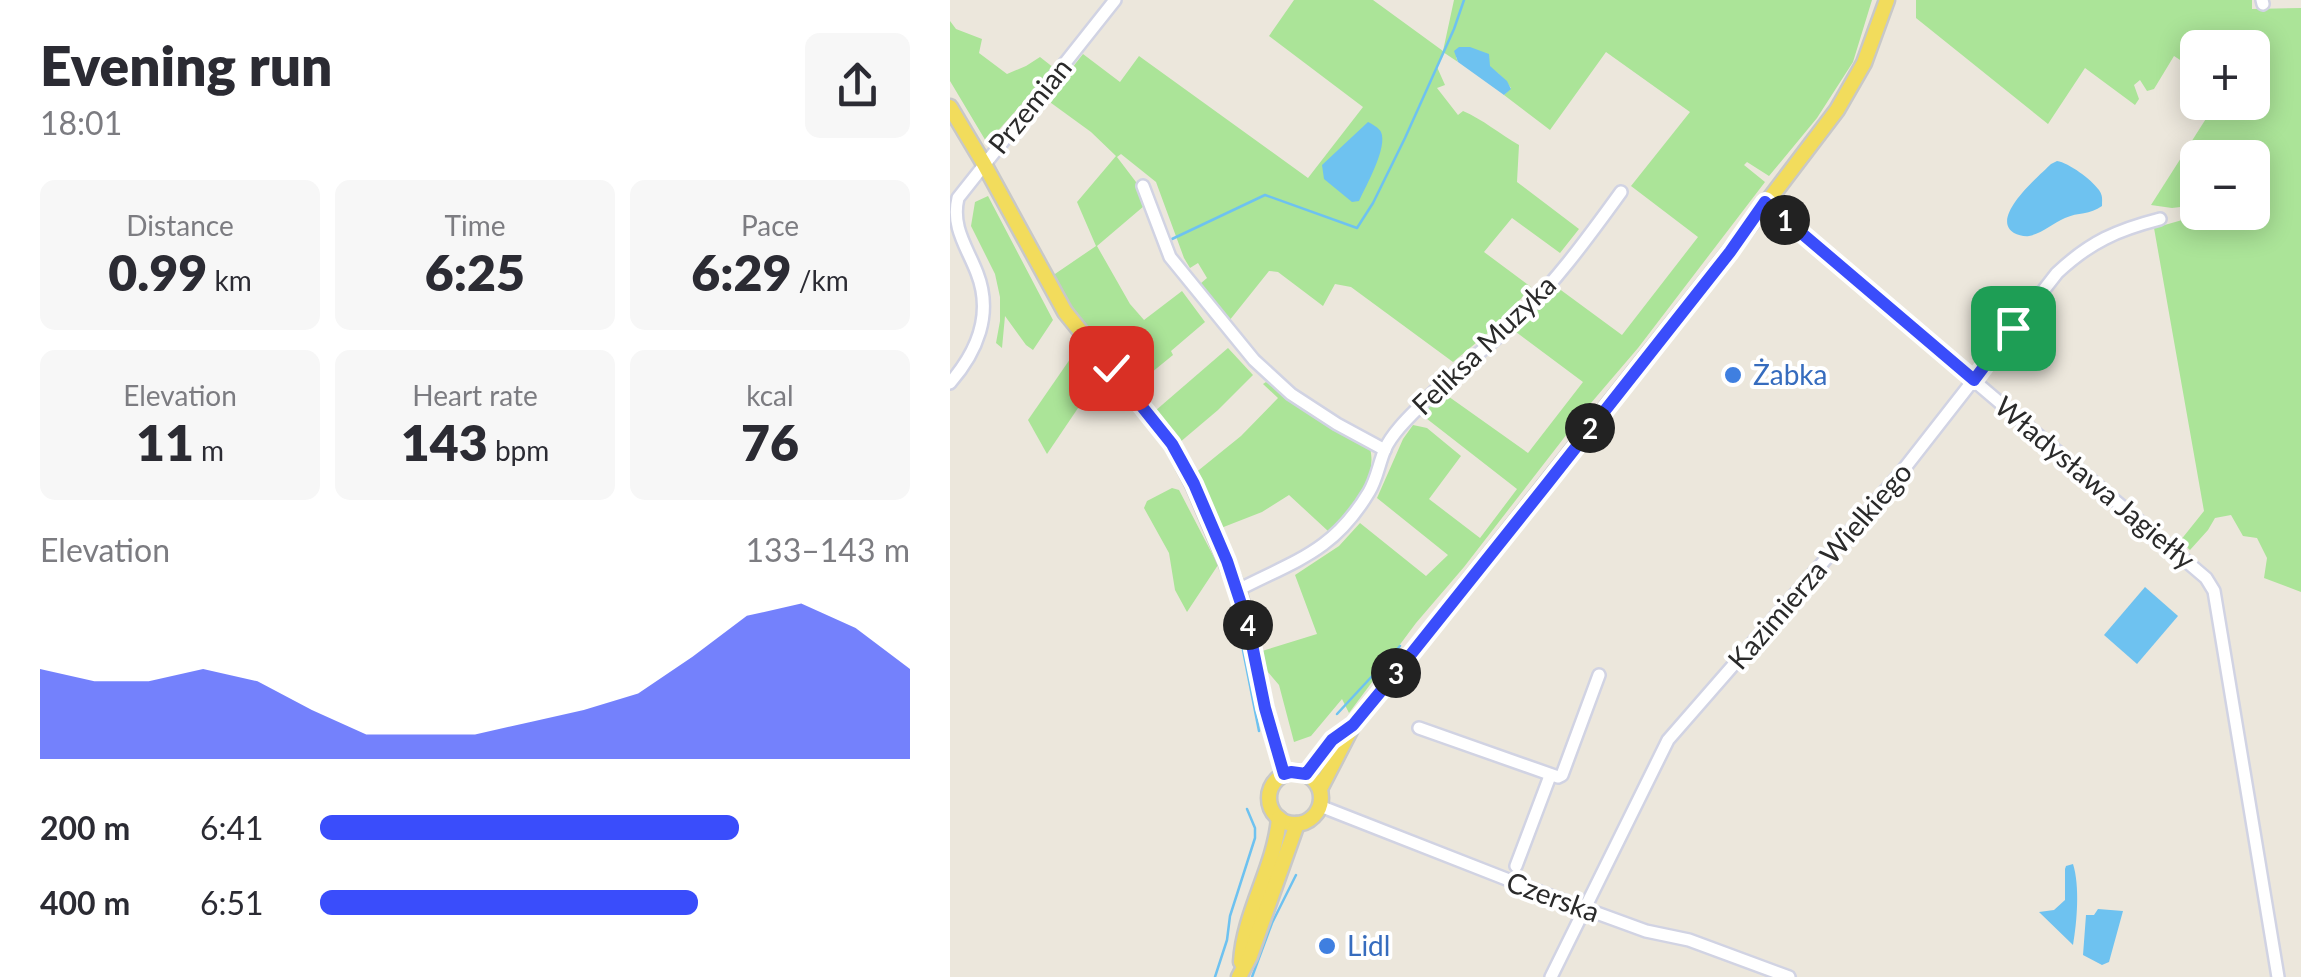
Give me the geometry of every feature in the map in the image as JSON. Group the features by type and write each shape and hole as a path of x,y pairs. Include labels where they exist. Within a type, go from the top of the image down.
{"main road":[{"path":"1320,788 1306,774 1284,774 1269,795 1273,812 1288,823 1311,818 1320,806 1320,788 1353,725 1730,252 1837,110 1864,63 1888,0"},
{"path":"950,106 1064,312 1172,444 1194,484 1238,590 1284,774"},
{"path":"1306,774 1332,740 1353,725"},
{"path":"1240,976 1242,953 1278,836 1279,818"},
{"path":"1240,976 1297,824"}],"street":[{"name":"Przemian","path":"950,383 974,349 983,318 982,288 964,246 955,210 958,198 1115,0"},
{"path":"1143,186 1170,257 1254,360 1291,394 1385,450"},
{"name":"Feliksa Muzyka","path":"1238,590 1312,554 1347,524 1372,489 1396,431 1512,324 1578,252 1620,192"},
{"name":"Władysława Jagiełły","path":"1765,202 2197,568 2214,591 2278,977"},
{"name":"Kazimierza Wielkiego","path":"1551,977 1668,740 1900,474 2066,264 2087,246 2114,232 2160,219"},
{"path":"1419,728 1558,777 1599,684"},
{"path":"1521,863 1550,776"},
{"name":"Czerska","path":"1320,806 1646,932 1689,940 1789,977"}],"green space":[{"path":"1294,0 1373,0 1443,51 1454,0 1872,0 1853,62 1817,118 1769,176 1747,162 1744,165 1765,182 1638,348 1416,623 1349,713 1342,699 1311,736 1294,742 1279,685 1267,671 1262,651 1317,634 1295,575 1339,546 1360,523 1426,576 1448,555 1377,498 1413,425 1427,428 1461,456 1429,499 1480,538 1517,489 1422,415 1423,409 1468,369 1475,368 1445,394 1528,453 1583,382 1512,329 1554,285 1622,335 1698,237 1631,186 1690,112 1606,52 1550,130 1504,95 1511,88 1493,70 1456,57 1458,62 1443,52 1437,67 1445,85 1437,88 1458,115 1463,111 1470,114 1519,145 1517,182 1579,229 1560,253 1512,218 1484,252 1531,287 1501,322 1453,362 1351,287 1335,284 1323,306 1278,272 1269,271 1229,321 1200,284 1207,278 1198,263 1190,268 1184,258 1156,182 1121,154 1117,157 1136,182 1144,206 1097,246 1130,304 1144,320 1182,291 1205,322 1135,386 1071,307 1052,276 1096,246 1077,202 1116,156 1047,100 1083,54 1120,82 1139,56 1308,178 1363,107 1269,36"},
{"path":"1916,0 2252,0 2252,9 2301,8 2301,592 2264,578 2267,558 2257,538 2243,536 2231,515 2215,518 2190,550 2180,541 2204,511 2154,228 2180,221 2180,230 2270,230 2270,140 2192,140 2205,120 2270,120 2270,30 2180,30 2180,60 2174,56 2154,89 2147,91 2140,80 2134,85 2139,99 2135,105 2085,68 2048,124 1916,18"},
{"path":"950,21 956,29 982,39 979,53 1007,74 1040,57 1054,68 987,143 950,81"},
{"path":"2180,159 2180,207 2151,205"},
{"path":"988,196 1053,320 1033,350 1005,316 1002,348 996,343 1000,297 995,274 971,226 975,202"},
{"path":"1228,348 1253,375 1179,443 1155,411"},
{"path":"1077,349 1101,374 1047,454 1028,420"},
{"path":"1266,382 1370,448 1370,472 1361,495 1328,531 1289,495 1262,512 1221,528 1194,474 1241,436 1278,398 1263,384"},
{"path":"1172,488 1179,490 1218,565 1187,612 1175,590 1169,553 1144,508 1147,501"}],"water":[{"path":"1459,47 1489,54 1490,66 1511,89 1504,95 1458,62 1454,51"},
{"path":"1368,122 1381,132 1382,147 1359,201 1352,202 1324,179 1322,165"},
{"path":"2057,161 2095,186 2101,194 2102,206 2065,218 2034,235 2014,233 2008,226 2012,208 2027,187"},
{"path":"2145,587 2178,616 2137,664 2104,635"},
{"path":"2073,864 2077,915 2073,945 2039,912 2054,910 2065,900 2065,869"},
{"path":"2098,909 2123,911 2109,962 2102,965 2083,955 2086,915 2094,915"}],"waterway":[{"path":"1172,239 1265,195 1357,228 1405,138 1464,0"},
{"path":"1239,630 1259,731"},
{"path":"1337,714 1400,646"},
{"path":"1215,977 1255,838 1247,809"},
{"path":"1252,977 1272,923 1296,875"}],"place":[{"name":"Żabka","path":"1733,375"},
{"name":"Lidl","path":"1327,946"}],"route":[{"path":"1111,368 1172,444 1194,484 1238,590 1284,774 1306,774 1332,740 1353,725 1396,673 1730,252 1765,202 1974,380 2013,328"}]}
